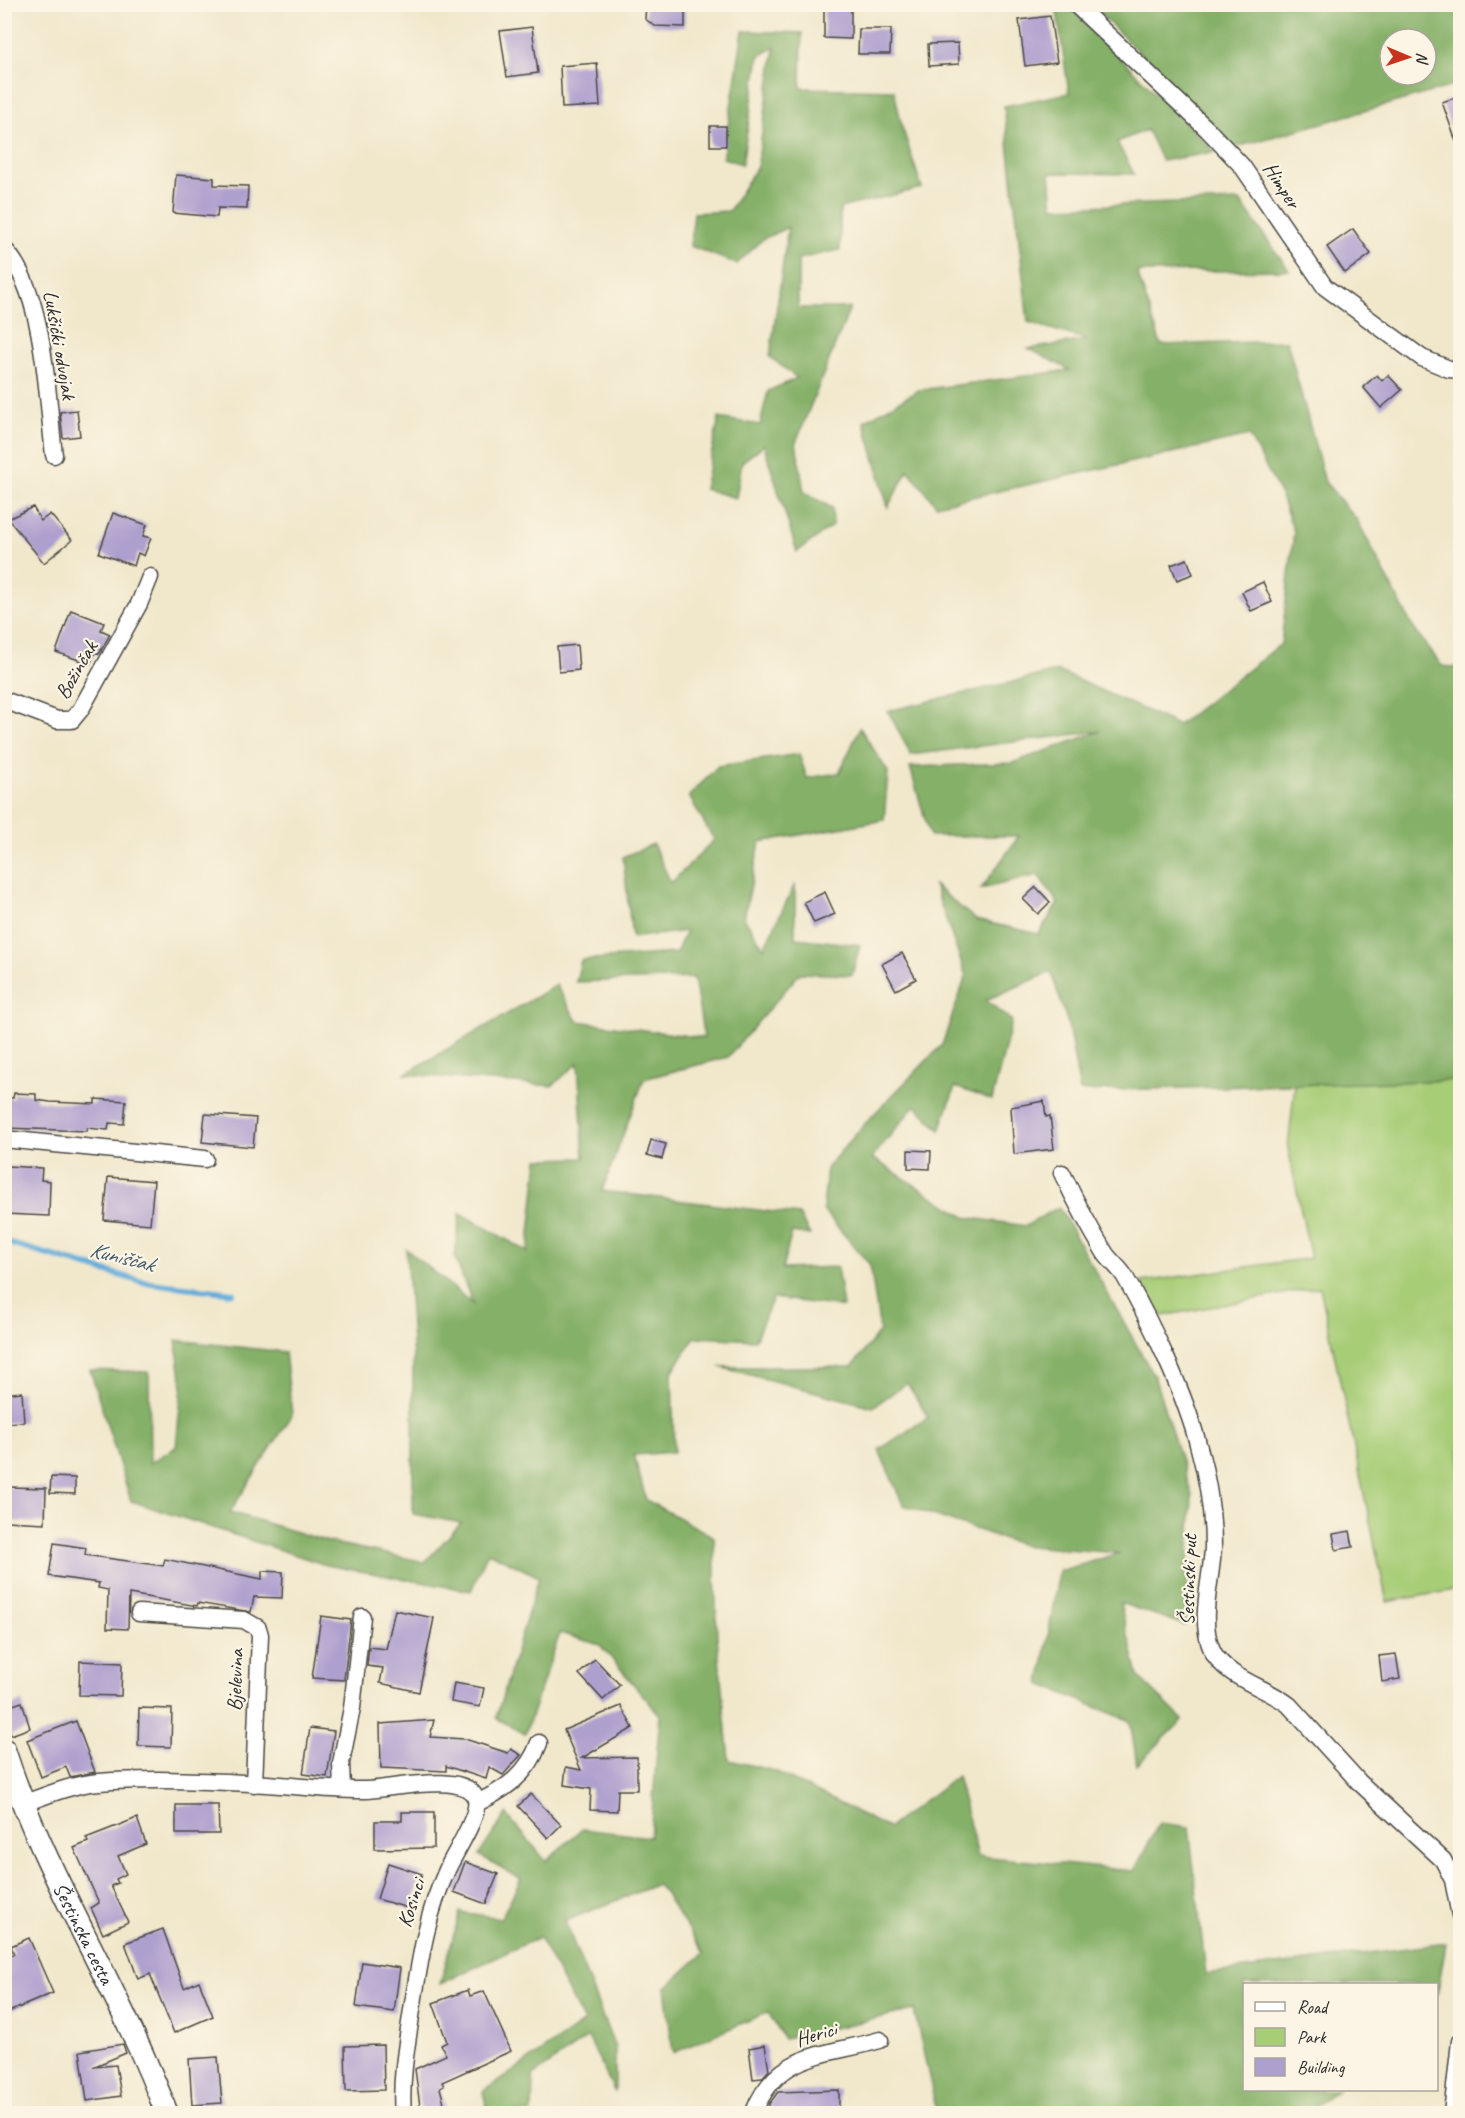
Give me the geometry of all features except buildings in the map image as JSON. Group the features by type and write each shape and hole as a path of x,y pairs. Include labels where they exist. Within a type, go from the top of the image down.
{"main road":[{"name":"Šestinska cesta","path":"7,1764 69,1904 148,2062 167,2114"}],"street":[{"name":"Himper","path":"1075,4 1207,129 1242,166 1325,287 1422,358 1449,369 1461,370"},
{"name":"Lukšićki odvojak","path":"4,249 26,284 35,309 54,455"},
{"name":"Božinčak","path":"4,700 57,720 72,720 81,709 139,604 150,577"},
{"path":"4,1139 205,1160"},
{"name":"Šestinski put","path":"1062,1173 1092,1231 1107,1255 1124,1274 1186,1408 1199,1446 1212,1516 1213,1546 1206,1625 1214,1654 1236,1674 1276,1694 1289,1705 1359,1782 1432,1848 1443,1860 1453,1881 1461,1916"},
{"name":"Bjelevina","path":"140,1613 244,1620 258,1628 260,1635 254,1784"},
{"path":"342,1789 341,1763 352,1708 362,1617"},
{"path":"25,1803 72,1787 98,1782 254,1784 342,1789 458,1784 468,1786 474,1792 477,1803 497,1793 521,1775 539,1743"},
{"name":"Kosinci","path":"403,2114 402,2093 408,2034 425,1926 439,1888 474,1816 477,1803"},
{"name":"Herici","path":"753,2114 765,2089 797,2061 880,2040"},
{"path":"1452,2114 1461,2040"}],"green space":[{"path":"1056,5 1067,5 1215,152 1162,161 1147,130 1117,142 1134,174 1050,173 1053,207 1240,201 1289,270 1137,272 1161,345 1287,341 1325,482 1357,520 1414,629 1442,666 1460,668 1460,1080 1080,1091 1067,1020 1051,972 986,1000 1012,1021 992,1100 955,1087 940,1130 915,1105 872,1158 965,1217 1026,1226 1059,1207 1154,1376 1192,1495 1185,1625 1120,1603 1138,1676 1183,1720 1137,1765 1130,1721 1040,1684 1059,1571 1120,1553 1025,1546 903,1505 879,1450 928,1417 907,1383 873,1407 720,1367 852,1367 880,1331 870,1265 823,1210 827,1167 871,1117 942,1045 966,976 934,885 976,920 1039,934 1058,903 1038,875 981,889 1019,836 930,836 910,767 1012,763 1101,731 911,755 888,711 1058,671 1178,725 1281,644 1294,532 1279,491 1249,436 936,505 908,470 888,507 864,421 919,390 1070,370 1029,349 1087,340 1028,322 1004,106 1069,93"},
{"path":"1091,5 1460,5 1460,84 1230,149 1151,64"},
{"path":"743,31 802,33 801,88 894,90 902,127 922,188 840,208 840,250 798,259 798,308 850,308 796,442 804,492 832,508 833,525 797,552 764,445 742,462 736,498 704,489 719,418 760,425 768,391 797,378 770,357 788,227 763,239 737,264 690,246 694,213 729,211 757,167 775,47 759,56 742,164 723,158"},
{"path":"860,728 888,772 884,820 760,842 744,918 764,948 795,884 795,938 860,945 852,975 800,973 728,1057 644,1079 602,1191 799,1215 810,1235 792,1232 782,1269 837,1267 843,1307 773,1298 755,1340 695,1337 672,1372 674,1452 634,1455 646,1500 714,1537 717,1637 729,1760 775,1771 888,1828 957,1776 978,1856 1134,1871 1159,1823 1189,1827 1206,1974 1446,1943 1438,1989 1438,1983 1243,1983 1243,2091 1337,2091 1305,2113 937,2113 914,2010 784,2039 768,2012 673,2053 665,1988 704,1953 658,1884 565,1921 615,2048 615,2093 588,2037 533,2076 532,2113 488,2113 483,2092 584,2022 539,1937 440,1984 460,1912 501,1918 521,1879 479,1855 506,1814 546,1861 582,1829 650,1837 660,1715 600,1645 560,1633 525,1734 496,1718 539,1577 488,1552 471,1591 326,1565 131,1501 90,1370 149,1372 150,1463 176,1447 182,1386 176,1340 285,1352 292,1415 230,1512 329,1542 425,1562 461,1523 413,1514 413,1358 406,1249 473,1304 455,1258 460,1213 528,1252 538,1159 584,1158 578,1063 552,1086 405,1074 556,985 577,1021 704,1038 694,978 576,982 581,960 676,953 686,931 632,938 623,857 653,844 671,883 714,840 689,796 718,766 799,754 807,778 839,773"},
{"path":"1460,1080 1460,1589 1387,1602 1320,1287 1162,1316 1141,1282 1311,1258 1288,1148 1295,1085"}],"waterway":[{"name":"Kuniščak","path":"4,1242 143,1282 233,1293"}]}
